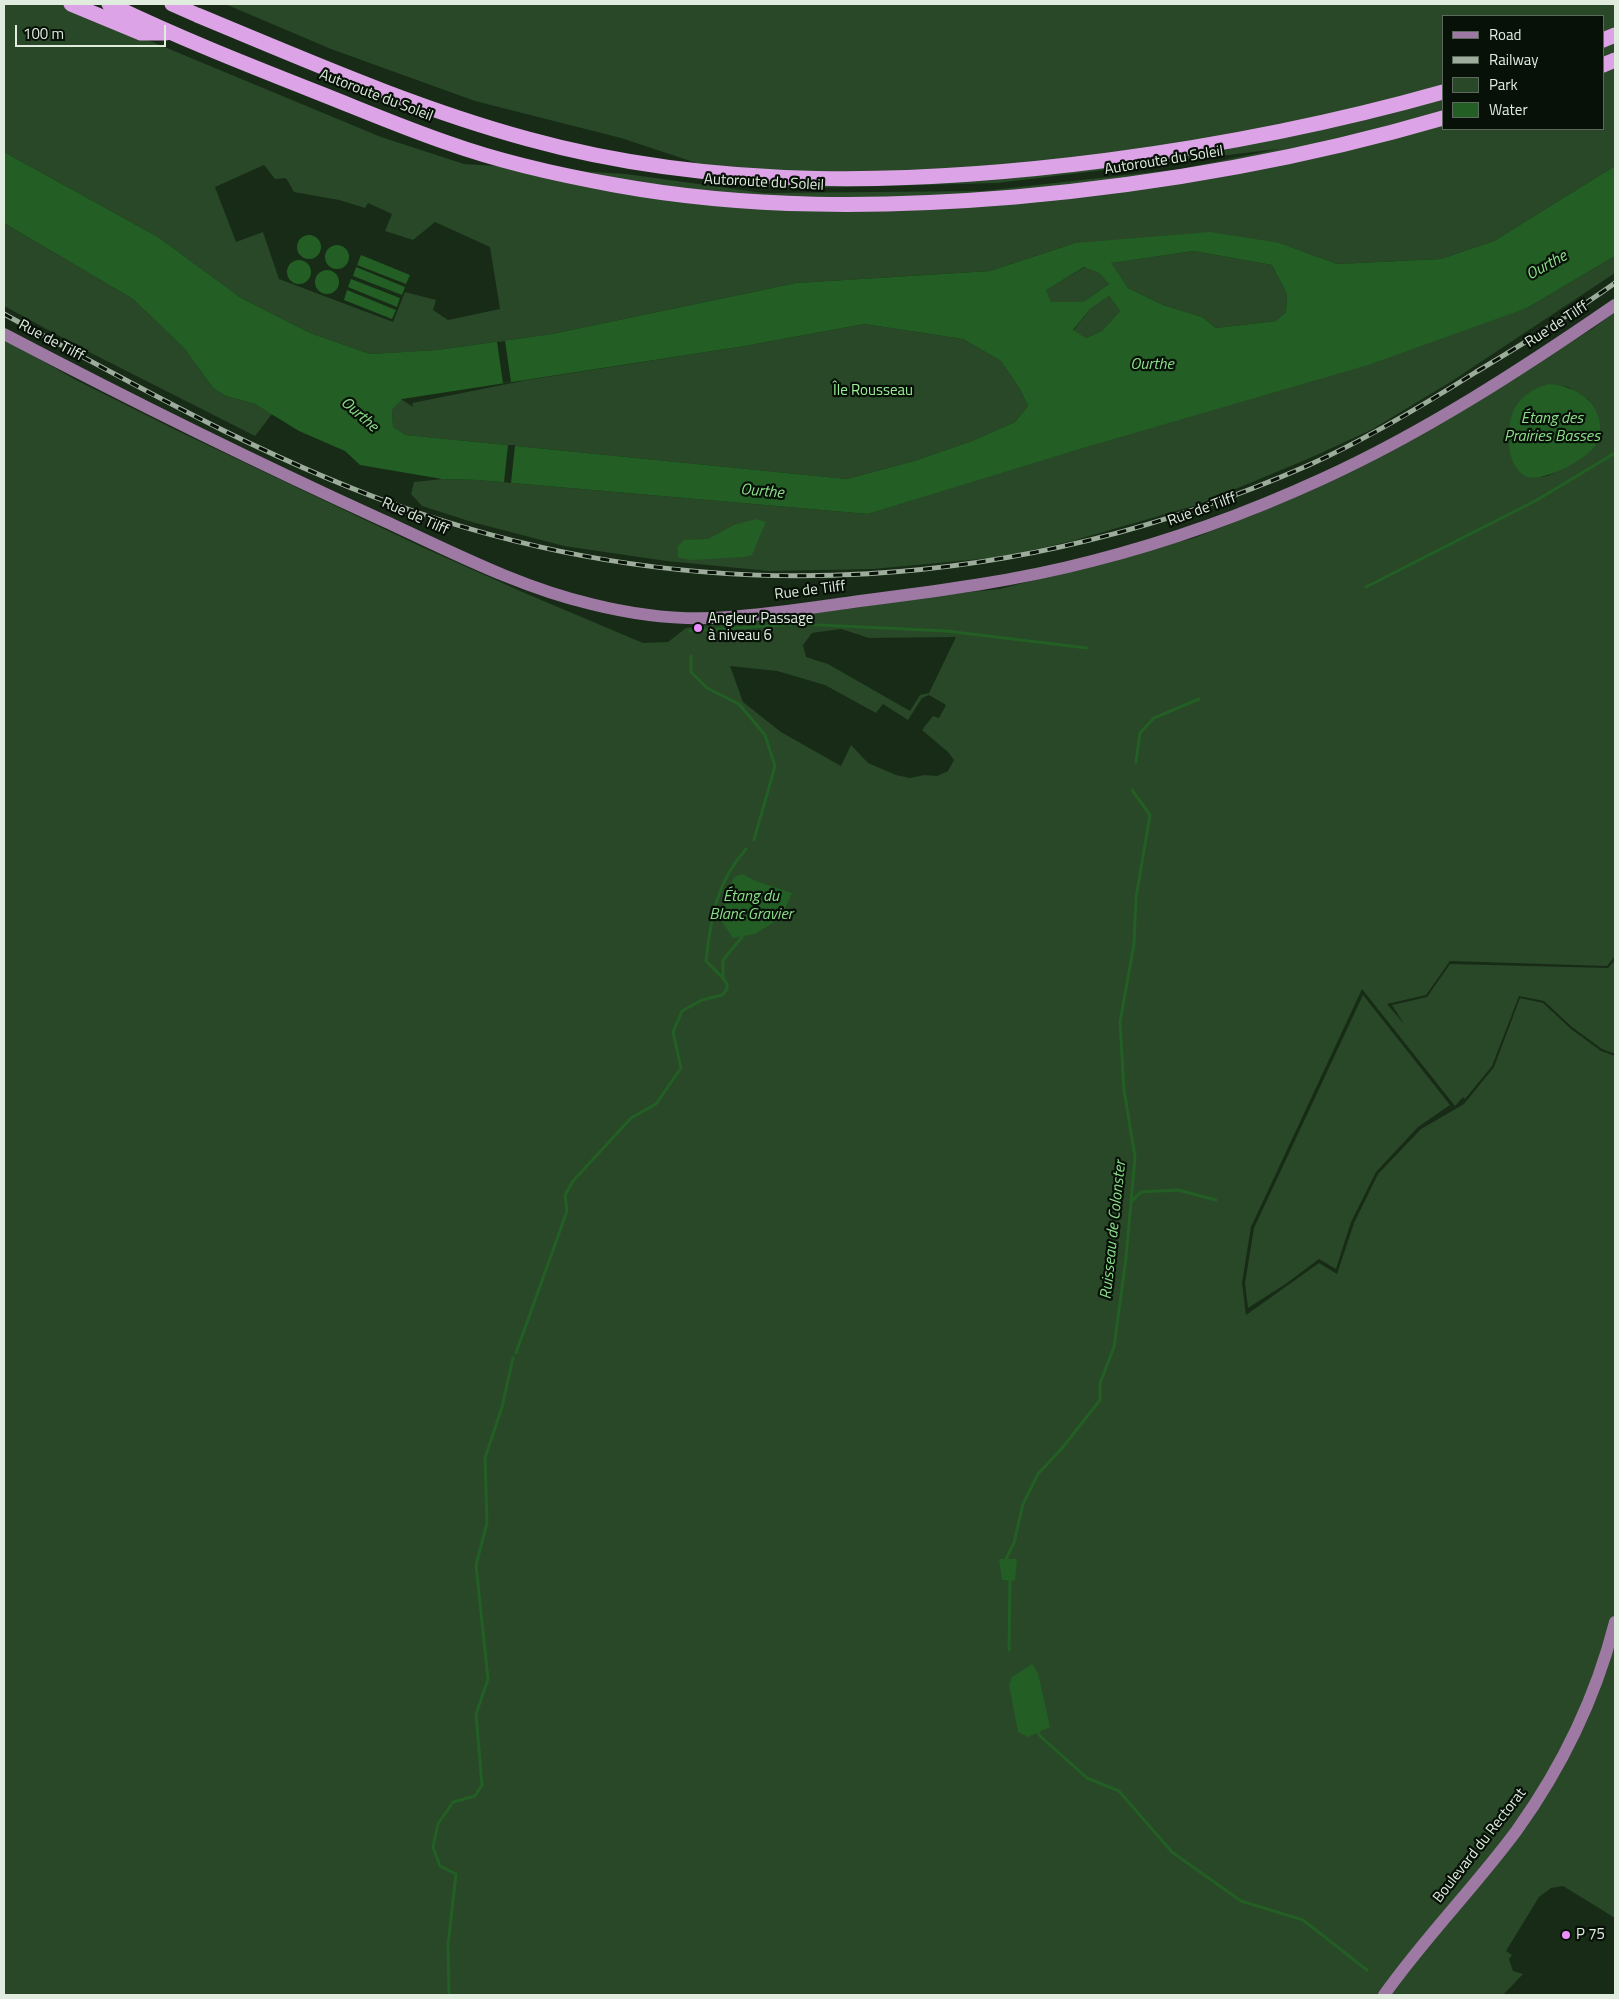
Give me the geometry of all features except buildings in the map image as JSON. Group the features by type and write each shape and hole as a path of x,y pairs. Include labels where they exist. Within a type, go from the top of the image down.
{"highway":[{"path":"71,4 141,33 170,33"},
{"name":"Autoroute du Soleil","path":"109,4 170,33 449,144 523,165 615,185 704,198 796,204 890,204 977,200 1069,192 1160,181 1247,166 1334,147 1442,118"},
{"name":"Autoroute du Soleil","path":"172,4 445,115 550,144 617,159 708,172 796,178 888,178 972,174 1066,165 1242,140 1329,122 1442,92"}],"main road":[{"name":"Rue de Tilff","path":"4,334 104,387 257,463 527,584 573,600 621,611 683,617 726,618 1004,580 1091,562 1214,524 1322,479 1387,447 1520,369 1615,305"},
{"name":"Boulevard du Rectorat","path":"1384,1995 1420,1947 1505,1845 1545,1788 1571,1741 1591,1697 1615,1622"}],"green space":[{"path":"4,4 61,4 381,137 464,164 626,174 764,193 983,191 1180,169 1278,149 997,183 775,189 621,138 475,101 331,49 225,4 1615,4 1615,166 1494,241 1441,259 1337,264 1280,243 1075,243 990,271 796,283 552,334 437,350 370,354 310,333 241,298 158,237 4,152","holes":["264,165 275,179 286,178 294,192 339,200 365,208 368,203 392,214 385,231 413,240 435,222 490,247 500,309 448,320 433,310 436,300 405,292 393,322 279,279 263,232 236,242 215,187"]},
{"path":"4,223 133,299 184,348 213,388 226,396 255,404 272,414 255,436 87,351 4,306"},
{"path":"1194,251 1272,265 1287,294 1286,312 1276,321 1216,328 1202,317 1163,305 1128,288 1110,263"},
{"path":"1615,256 1615,273 1452,381 1371,430 1310,458 1197,505 1072,541 1002,557 873,569 769,571 666,561 564,546 472,522 422,506 411,494 414,482 442,479 478,480 868,514 1527,308"},
{"path":"1085,267 1099,273 1109,284 1083,302 1051,302 1045,290"},
{"path":"1109,296 1120,311 1102,331 1086,338 1073,331 1090,309"},
{"path":"1615,312 1615,956 1607,966 1450,961 1426,995 1387,1004 1404,1024 1392,1005 1427,997 1450,964 1608,968 1615,960 1615,1054 1602,1049 1572,1027 1544,1001 1519,996 1492,1066 1465,1099 1463,1097 1455,1106 1362,989 1251,1227 1242,1283 1246,1315 1319,1263 1337,1274 1354,1223 1378,1174 1421,1129 1464,1104 1494,1067 1520,998 1543,1003 1571,1029 1601,1051 1615,1056 1615,1918 1563,1886 1551,1888 1539,1897 1506,1951 1512,1955 1509,1959 1513,1971 1523,1974 1503,1995 4,1995 4,339 76,380 178,431 422,547 643,643 668,642 686,628 855,608 903,599 1000,589 1194,538 1252,515 1412,440 1592,329","holes":["1548,384 1568,387 1589,400 1582,458 1548,476 1541,477 1521,473 1513,461 1516,405 1528,394","841,629 869,638 956,637 929,693 920,695 910,711 828,664 806,657 803,645 812,633","730,666 777,671 825,685 876,713 883,704 908,720 922,698 929,695 946,705 939,718 933,716 922,730 948,752 954,760 948,771 937,776 924,775 910,778 896,775 868,763 851,745 841,766 781,732 743,702"]},
{"name":"Île Rousseau","path":"864,324 963,339 1001,361 1020,389 1028,406 1015,422 972,441 914,461 847,479 406,435 393,427 392,410 401,399 413,407 412,403 527,380 745,346"},
{"path":"1363,995 1450,1105 1418,1127 1376,1172 1351,1222 1336,1269 1319,1259 1287,1283 1248,1308 1245,1283 1254,1228"}],"water":[{"name":"Ourthe","path":"4,152 158,237 241,298 310,333 370,354 437,350 552,334 796,283 990,271 1075,243 1210,232 1280,243 1337,264 1441,259 1494,241 1615,166 1615,256 1527,308 1368,365 1076,450 868,514 478,480 442,479 360,465 345,451 299,431 255,404 226,396 213,388 184,348 133,299 4,223","holes":["1194,251 1272,265 1287,294 1286,312 1276,321 1216,328 1202,317 1163,305 1128,288 1111,263","1084,267 1099,273 1109,284 1083,302 1051,302 1046,290","1109,296 1120,311 1102,331 1086,338 1073,330 1090,309","864,324 963,339 1001,361 1020,389 1028,406 1015,422 972,441 914,461 847,479 406,435 393,427 392,410 402,399 745,346"]},
{"path":"309,235 317,239 321,247 317,255 309,259 301,255 297,247 301,239"},
{"path":"337,245 345,249 349,257 345,265 337,269 329,265 325,257 329,249"},
{"path":"361,255 410,275 406,284 357,265"},
{"path":"299,260 307,264 311,272 307,280 299,284 291,280 287,272 291,264"},
{"path":"356,267 405,287 402,295 353,276"},
{"path":"327,270 332,271 338,277 338,287 332,293 327,294 322,293 316,287 315,282 316,277 322,271"},
{"path":"351,279 400,298 397,307 348,287"},
{"path":"347,290 396,310 392,319 344,300"},
{"name":"Étang des Prairies Basses","path":"1548,384 1566,387 1589,401 1598,416 1600,437 1592,449 1576,462 1555,473 1535,478 1527,477 1518,470 1511,456 1509,445 1510,424 1515,408 1524,396"},
{"path":"756,519 766,522 752,555 690,560 678,557 678,546 684,540 708,539 734,525"},
{"name":"Étang du Blanc Gravier","path":"742,874 756,881 792,893 781,918 755,934 733,938 720,919 734,877"},
{"path":"999,1559 1017,1559 1015,1581 1002,1580"},
{"path":"1032,1664 1038,1673 1050,1727 1028,1737 1018,1732 1009,1685 1012,1677"}],"pier":[{"path":"505,341 511,382 503,383 497,342"},
{"path":"508,445 515,445 511,483 504,482"}],"waterway":[{"path":"1366,587 1537,500 1615,453"},
{"path":"690,631 797,624 946,631 1087,648"},
{"path":"691,656 691,672 707,688 739,704 765,735 775,766 754,840"},
{"name":"Ruisseau de Colonster","path":"1136,762 1140,733 1154,718 1199,699"},
{"name":"Ruisseau de Colonster","path":"1007,1562 1006,1559 1014,1543 1023,1504 1038,1474 1063,1447 1100,1400 1100,1383 1114,1347 1126,1258 1135,1157 1124,1090 1120,1022 1134,944 1136,898 1150,815 1132,790"},
{"path":"722,977 706,961 710,930 721,888 746,849"},
{"path":"516,1353 567,1211 565,1195 573,1181 631,1118 656,1104 681,1068 673,1032 682,1011 702,1000 722,995 727,989 727,984 723,978 723,960 742,937"},
{"path":"1132,1201 1141,1192 1178,1190 1216,1200"},
{"path":"449,1995 448,1945 456,1874 440,1866 433,1847 438,1824 453,1802 475,1796 482,1785 476,1714 488,1679 476,1565 487,1523 485,1458 502,1407 513,1358"},
{"name":"Ruisseau de Colonster","path":"1009,1650 1010,1578"},
{"name":"Ruisseau de Colonster","path":"1037,1729 1040,1736 1087,1778 1119,1791 1172,1852 1241,1901 1303,1920 1367,1970"}],"railway":[{"path":"4,314 207,423 312,472 419,513 531,545 643,565 756,575 868,574 980,562 1091,540 1201,507 1309,465 1394,422 1529,340 1615,283"}],"place":[{"name":"Angleur Passage à niveau 6","path":"698,628"},
{"name":"P 75","path":"1566,1935"}]}
